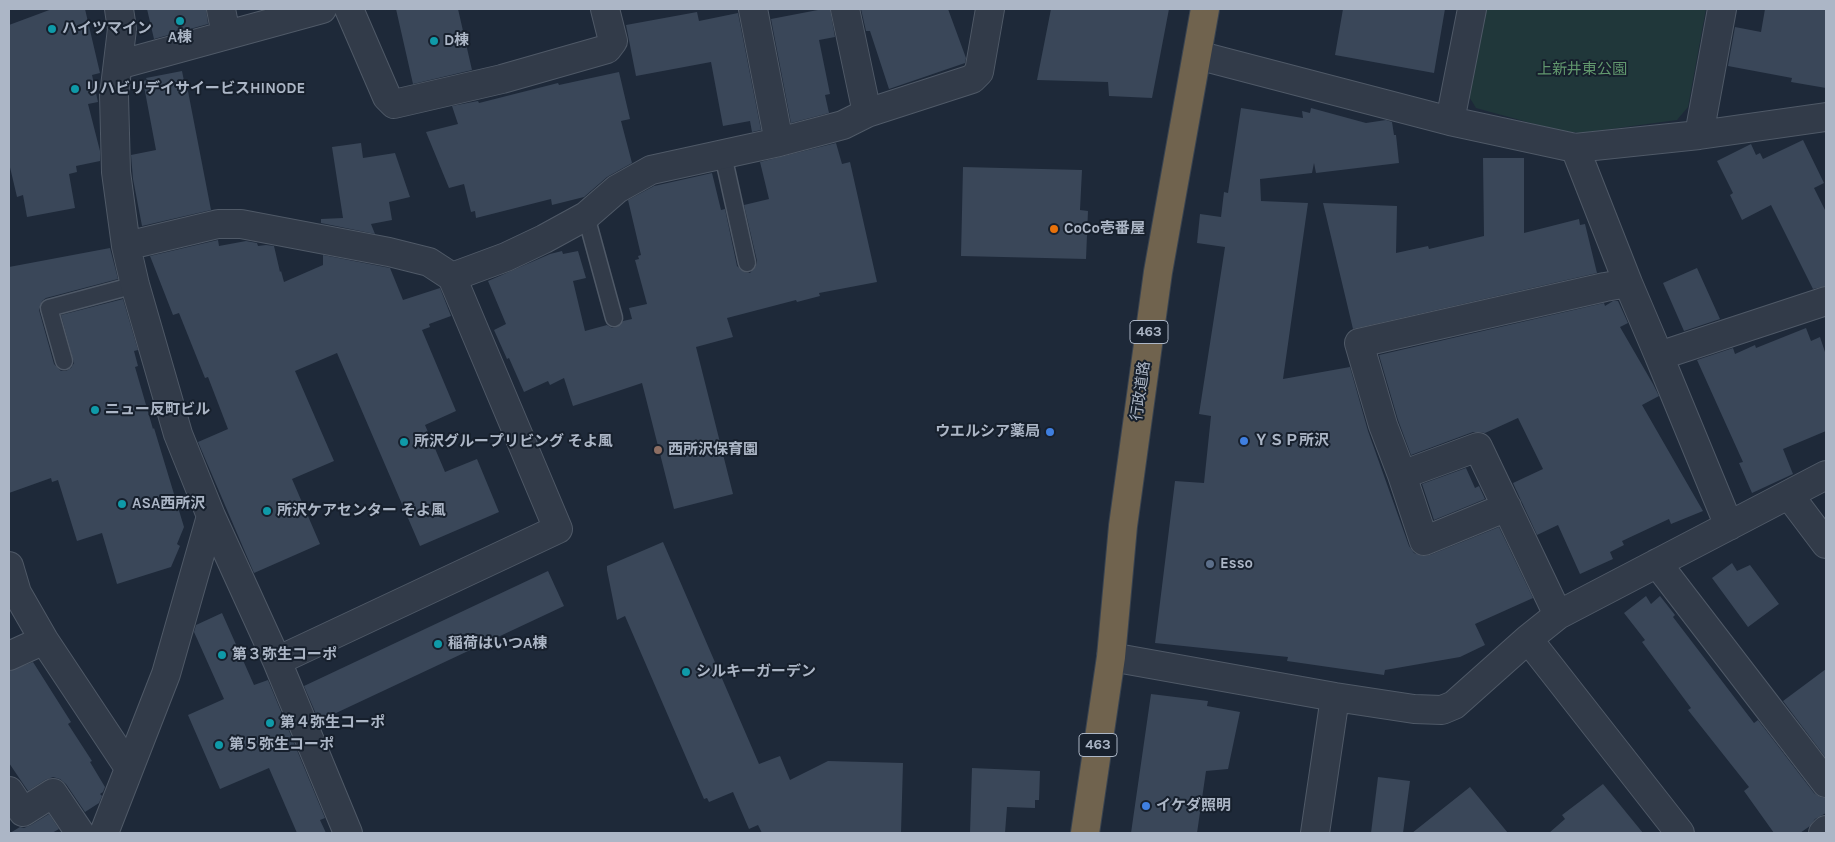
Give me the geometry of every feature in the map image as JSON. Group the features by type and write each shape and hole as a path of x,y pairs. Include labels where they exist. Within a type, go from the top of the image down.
{"highway":[{"name":"行政道路","path":"1111,657 1123,526 1158,272 1205,9"},
{"name":"463","path":"1085,833 1111,657"}],"street":[{"path":"119,9 122,29 114,95 116,172 126,246 135,285 178,434 211,516 277,661 348,833"},
{"path":"220,9 226,36"},
{"path":"118,65 322,9"},
{"path":"349,9 386,97 394,104 502,79 607,49 613,41 605,9"},
{"path":"753,9 779,142"},
{"path":"845,9 867,113"},
{"path":"452,277 506,257 586,216 617,189 651,170 779,142 843,125 867,113 972,80 979,72 990,9"},
{"path":"1450,121 1472,9"},
{"path":"1699,135 1722,9"},
{"path":"1197,55 1450,121 1575,148 1699,135 1826,117"},
{"path":"1575,148 1628,283 1729,526"},
{"path":"126,246 218,224 241,224 389,252 429,262 452,277 558,530 277,661"},
{"path":"1507,507 1424,541 1383,425 1359,343 1628,283"},
{"path":"1659,356 1826,301"},
{"path":"1402,475 1478,447 1558,615"},
{"path":"1111,657 1334,697 1414,709 1442,710 1454,705 1558,615 1826,476"},
{"path":"1789,495 1826,544"},
{"path":"104,833 166,674 211,516"},
{"path":"1657,564 1826,783"},
{"path":"9,566 18,593 44,640 129,768"},
{"path":"1528,639 1680,833"},
{"path":"9,656 44,640"},
{"path":"1315,833 1334,697"},
{"path":"9,791 23,812 53,793 80,833"},
{"path":"1823,833 1826,830"}],"lane":[{"path":"723,155 747,263"},
{"path":"586,216 614,318"},
{"path":"64,361 49,308 135,285"}],"green space":[{"name":"上新井東公園","path":"1484,9 1706,9 1688,107 1677,120 1581,133 1560,131 1476,108 1468,95"}],"building":[{"path":"52,9 85,9 100,73 92,75 98,102 88,104 100,151 100,161 76,166 77,172 69,174 75,208 27,217 23,195 17,197 9,163 9,25"},
{"name":"A棟","path":"147,9 206,9 208,24 154,39"},
{"name":"D棟","path":"396,9 458,9 472,70 413,84"},
{"path":"830,9 835,37 819,40 830,94 825,95 829,113 791,123 771,19"},
{"path":"861,9 948,9 966,58 965,63 889,89 870,31 866,31"},
{"path":"1051,9 1169,9 1152,98 1109,96 1108,82 1037,80"},
{"path":"1343,9 1445,9 1434,73 1335,55"},
{"path":"1765,9 1826,9 1826,88 1791,82 1792,78 1728,66 1735,27 1761,32"},
{"path":"697,12 699,21 738,13 761,130 752,132 750,121 723,126 711,62 636,76 626,25"},
{"path":"182,71 185,86 187,86 211,210 142,226 133,179 131,155 156,150 143,81 147,80 146,78"},
{"path":"619,72 630,119 621,121 632,163 607,177 584,197 552,205 551,199 476,218 475,211 471,212 464,184 449,188 426,132 458,124 452,106 478,101 479,103 558,83 559,85"},
{"path":"1241,108 1303,118 1302,111 1310,113 1311,108 1366,123 1386,120 1392,122 1394,135 1396,135 1399,163 1316,173 1314,163 1312,173 1260,179 1261,201 1308,203 1283,379 1350,367 1368,431 1409,546 1414,553 1422,556 1430,555 1499,527 1533,598 1475,624 1485,645 1460,657 1385,670 1384,675 1287,661 1288,657 1155,643 1175,481 1204,483 1211,416 1199,414 1225,247 1197,243 1200,214 1221,217 1224,192 1228,193"},
{"path":"1803,140 1824,183 1814,188 1826,212 1826,286 1813,289 1771,205 1742,220 1730,195 1733,193 1717,161 1751,144 1756,155 1760,153 1763,159"},
{"path":"361,143 363,158 395,153 410,197 389,202 392,220 371,224 375,234 321,223 321,219 343,218 332,147"},
{"path":"836,143 842,164 850,162 877,282 819,293 820,296 797,302 796,300 727,318 733,337 696,347 733,494 674,509 642,383 573,406 564,378 550,385 548,381 524,392 494,330 506,324 488,281 550,254 562,251 563,254 578,251 586,278 573,281 585,331 607,325 612,328 617,327 623,321 632,319 629,308 647,304 635,260 639,259 638,256 641,255 628,200 654,186 712,173 721,210 725,209 737,266 744,272 750,273 756,266 757,261 744,205 769,199 760,162"},
{"path":"1483,158 1524,158 1524,233 1579,219 1580,225 1585,224 1597,273 1353,329 1323,203 1397,206 1396,253 1428,246 1429,249 1484,236"},
{"path":"963,167 1082,170 1080,210 1088,211 1086,259 961,256"},
{"path":"218,240 219,246 246,241 257,243 258,246 274,246 284,282 323,265 323,255 390,268 403,300 440,288 451,316 429,324 430,327 422,330 456,411 425,425 445,472 477,459 499,512 420,546 337,353 295,371 334,461 292,479 320,544 254,573 198,442 228,429 208,377 205,378 179,313 173,315 150,256"},
{"path":"110,248 118,279 46,298 42,301 39,310 54,364 61,371 71,368 74,363 61,315 123,299 138,350 134,351 138,366 135,367 184,527 177,544 180,546 171,567 117,584 102,533 77,541 58,480 52,482 51,478 9,493 9,267"},
{"path":"1697,268 1720,319 1684,331 1663,283"},
{"path":"1613,301 1618,301 1628,323 1620,327 1659,396 1642,405 1703,511 1671,524 1669,519 1622,541 1624,545 1610,552 1613,559 1580,574 1558,525 1537,535 1513,483 1543,469 1518,418 1485,433 1473,432 1411,455 1398,420 1379,355 1604,303 1605,306"},
{"path":"1806,328 1811,341 1820,337 1826,355 1826,431 1783,449 1793,474 1752,493 1739,463 1743,462 1697,360 1733,348 1735,354 1755,345 1756,348"},
{"path":"1466,468 1475,488 1479,486 1485,499 1434,520 1422,484"},
{"name":"シルキーガーデン","path":"663,542 759,764 780,756 790,780 828,761 903,763 901,833 762,833 758,825 749,829 733,792 709,802 707,798 704,799 625,616 617,620 607,570 607,566"},
{"path":"1732,563 1737,571 1750,565 1779,604 1748,627 1712,578"},
{"name":"稲荷はいつA棟","path":"548,571 564,606 319,721 304,686"},
{"path":"1646,596 1651,604 1660,596 1675,615 1673,617 1754,723 1758,720 1814,793 1826,798 1826,813 1815,819 1810,826 1800,833 1774,833 1744,791 1749,787 1688,710 1691,708 1642,642 1645,640 1624,613"},
{"path":"222,613 254,685 268,680 325,818 320,820 326,833 297,833 269,768 220,789 188,715 224,699 194,632 196,625"},
{"path":"33,662 71,722 68,724 92,761 90,762 105,787 100,794 102,796 99,803 85,812 66,784 60,779 53,777 45,780 28,791 9,763 9,671"},
{"path":"1826,669 1826,758 1783,701"},
{"path":"1151,694 1208,701 1207,706 1240,712 1228,769 1206,771 1197,833 1131,833"},
{"path":"972,768 1040,771 1039,800 1035,800 1035,808 1007,807 1005,833 970,833"},
{"path":"1378,777 1410,781 1403,833 1371,833"},
{"path":"1603,784 1643,833 1549,833 1565,819 1562,815"},
{"path":"1470,787 1508,833 1412,833"},
{"path":"49,814 59,829 52,833 10,833 20,827 24,828 31,825"}],"place":[{"name":"A棟","path":"180,21"},
{"name":"ハイツマイン","path":"52,29"},
{"name":"D棟","path":"434,41"},
{"name":"リハビリデイサイービスHINODE","path":"75,89"},
{"name":"CoCo壱番屋","path":"1054,229"},
{"name":"ニュー反町ビル","path":"95,410"},
{"name":"ウエルシア薬局","path":"1050,432"},
{"name":"ＹＳＰ所沢","path":"1244,441"},
{"name":"所沢グループリビング そよ風","path":"404,442"},
{"name":"西所沢保育園","path":"658,450"},
{"name":"ASA西所沢","path":"122,504"},
{"name":"所沢ケアセンター そよ風","path":"267,511"},
{"name":"Esso","path":"1210,564"},
{"name":"稲荷はいつA棟","path":"438,644"},
{"name":"第３弥生コーポ","path":"222,655"},
{"name":"シルキーガーデン","path":"686,672"},
{"name":"第４弥生コーポ","path":"270,723"},
{"name":"第５弥生コーポ","path":"219,745"},
{"name":"イケダ照明","path":"1146,806"}]}
